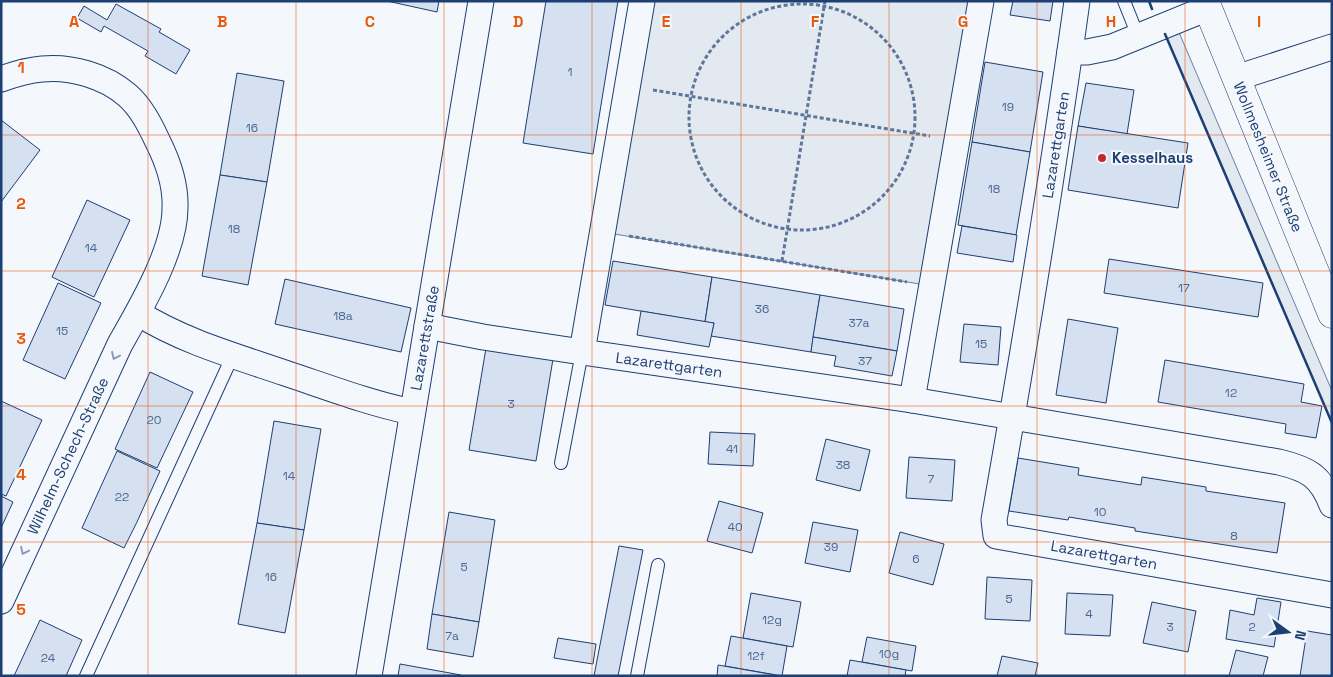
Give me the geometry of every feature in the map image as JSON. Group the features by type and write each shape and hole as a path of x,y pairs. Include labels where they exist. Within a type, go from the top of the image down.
{"main road":[{"name":"Wollmesheimer Straße","path":"1206,4 1332,314"}],"street":[{"name":"Lazarettstraße","path":"369,676 481,1"},
{"path":"582,352 642,1"},
{"path":"912,400 981,1"},
{"name":"Lazarettgarten","path":"1077,1 994,520 996,536 1332,595"},
{"path":"1070,52 1087,52 1112,47 1206,4"},
{"path":"1236,78 1332,47"},
{"name":"Wilhelm-Schech-Straße","path":"1,79 41,69 61,69 96,77 113,85 128,96 139,108 150,125 164,153 174,184 176,208 172,234 162,262 138,313 120,344 1,601"},
{"path":"138,313 164,328 233,355 371,402 412,412"},
{"name":"Lazarettgarten","path":"427,326 483,337 1012,416 1292,465 1304,469 1313,475 1321,483 1332,505"}],"lane":[{"path":"1124,1 1138,36"},
{"path":"561,463 582,352"},
{"path":"86,676 233,355"},
{"path":"637,676 658,565"}],"path":[{"path":"791,3 825,3 856,16 883,37 903,64 914,97 914,133 905,163 887,192 861,214 830,227 787,228 763,224 733,208 710,184 694,153 688,120 690,96 692,86 706,55 729,30 758,12 791,3"},
{"path":"782,261 825,3"},
{"path":"627,86 956,140"},
{"path":"602,232 932,286"}],"shaded area":[{"path":"642,1 981,1 932,286 602,232"},
{"path":"1175,23 1332,391 1332,423 1163,29"}],"building":[{"path":"387,1 439,1 437,12"},
{"path":"546,1 618,1 593,154 523,143"},
{"path":"1013,1 1053,1 1050,21 1010,15"},
{"path":"116,4 161,29 159,32 190,50 176,74 145,56 148,51 104,26 101,32 77,18 84,6 107,20"},
{"path":"985,62 1043,72 1030,152 972,142"},
{"path":"237,73 284,81 267,182 220,175"},
{"path":"1086,83 1134,90 1127,134 1078,126"},
{"path":"1,120 40,150 1,202"},
{"path":"1078,126 1188,143 1178,208 1068,190"},
{"path":"972,142 1030,152 1016,235 958,225"},
{"path":"220,175 267,182 248,285 202,276"},
{"path":"87,200 130,220 94,297 52,277"},
{"path":"962,226 1017,235 1013,262 957,253"},
{"path":"1109,259 1263,283 1258,317 1104,293"},
{"path":"613,261 712,277 705,322 605,305"},
{"path":"712,277 820,295 811,352 711,336 714,323 705,322"},
{"path":"285,279 411,308 401,352 275,324"},
{"path":"58,283 101,303 65,379 23,360"},
{"path":"820,295 904,309 897,351 813,337"},
{"path":"641,311 714,323 709,347 637,335"},
{"path":"1068,319 1118,328 1106,403 1056,395"},
{"path":"964,324 1001,327 998,365 960,362"},
{"path":"813,337 897,351 892,376 834,366 836,356 811,352"},
{"path":"486,348 553,359 536,461 469,450"},
{"path":"1165,360 1304,384 1301,402 1322,406 1316,438 1285,433 1286,424 1158,402"},
{"path":"150,372 193,392 157,468 115,449"},
{"path":"1,401 42,420 6,496 1,494"},
{"path":"274,421 321,429 304,530 257,523"},
{"path":"710,432 755,434 753,466 708,464"},
{"path":"826,439 870,450 860,491 816,480"},
{"path":"117,451 160,471 124,548 82,528"},
{"path":"909,457 955,460 952,501 906,498"},
{"path":"1018,458 1079,468 1078,475 1141,485 1142,477 1206,487 1206,491 1285,503 1277,553 1135,531 1135,528 1069,517 1068,520 1009,511"},
{"path":"1,496 13,502 1,528"},
{"path":"719,501 763,513 752,553 707,541"},
{"path":"449,512 495,520 479,622 432,614"},
{"path":"813,522 858,530 850,572 805,563"},
{"path":"257,523 304,530 285,633 238,624"},
{"path":"900,532 944,544 933,585 889,573"},
{"path":"619,546 643,550 618,676 594,676"},
{"path":"987,577 1032,580 1030,621 985,619"},
{"path":"751,593 801,602 793,647 743,638"},
{"path":"1067,593 1113,595 1110,636 1065,634"},
{"path":"1257,598 1281,602 1274,647 1226,639 1230,610 1254,615"},
{"path":"1152,602 1196,611 1188,652 1143,643"},
{"path":"432,614 479,622 473,657 427,649"},
{"path":"40,620 82,640 66,676 14,676"},
{"path":"1307,631 1332,635 1332,676 1300,676"},
{"path":"731,636 787,646 782,676 725,666"},
{"path":"867,637 916,646 912,671 862,662"},
{"path":"558,638 596,644 593,664 554,658"},
{"path":"1236,650 1268,657 1263,676 1229,676"},
{"path":"1002,656 1038,663 1035,676 997,676"},
{"path":"850,660 906,670 905,676 847,676"},
{"path":"400,664 461,675 461,676 398,676"},
{"path":"718,665 775,675 775,676 717,676"}],"wall":[{"path":"1149,1 1152,9"},
{"path":"1165,34 1332,423"}],"place":[{"name":"Kesselhaus","path":"1102,158"}]}
